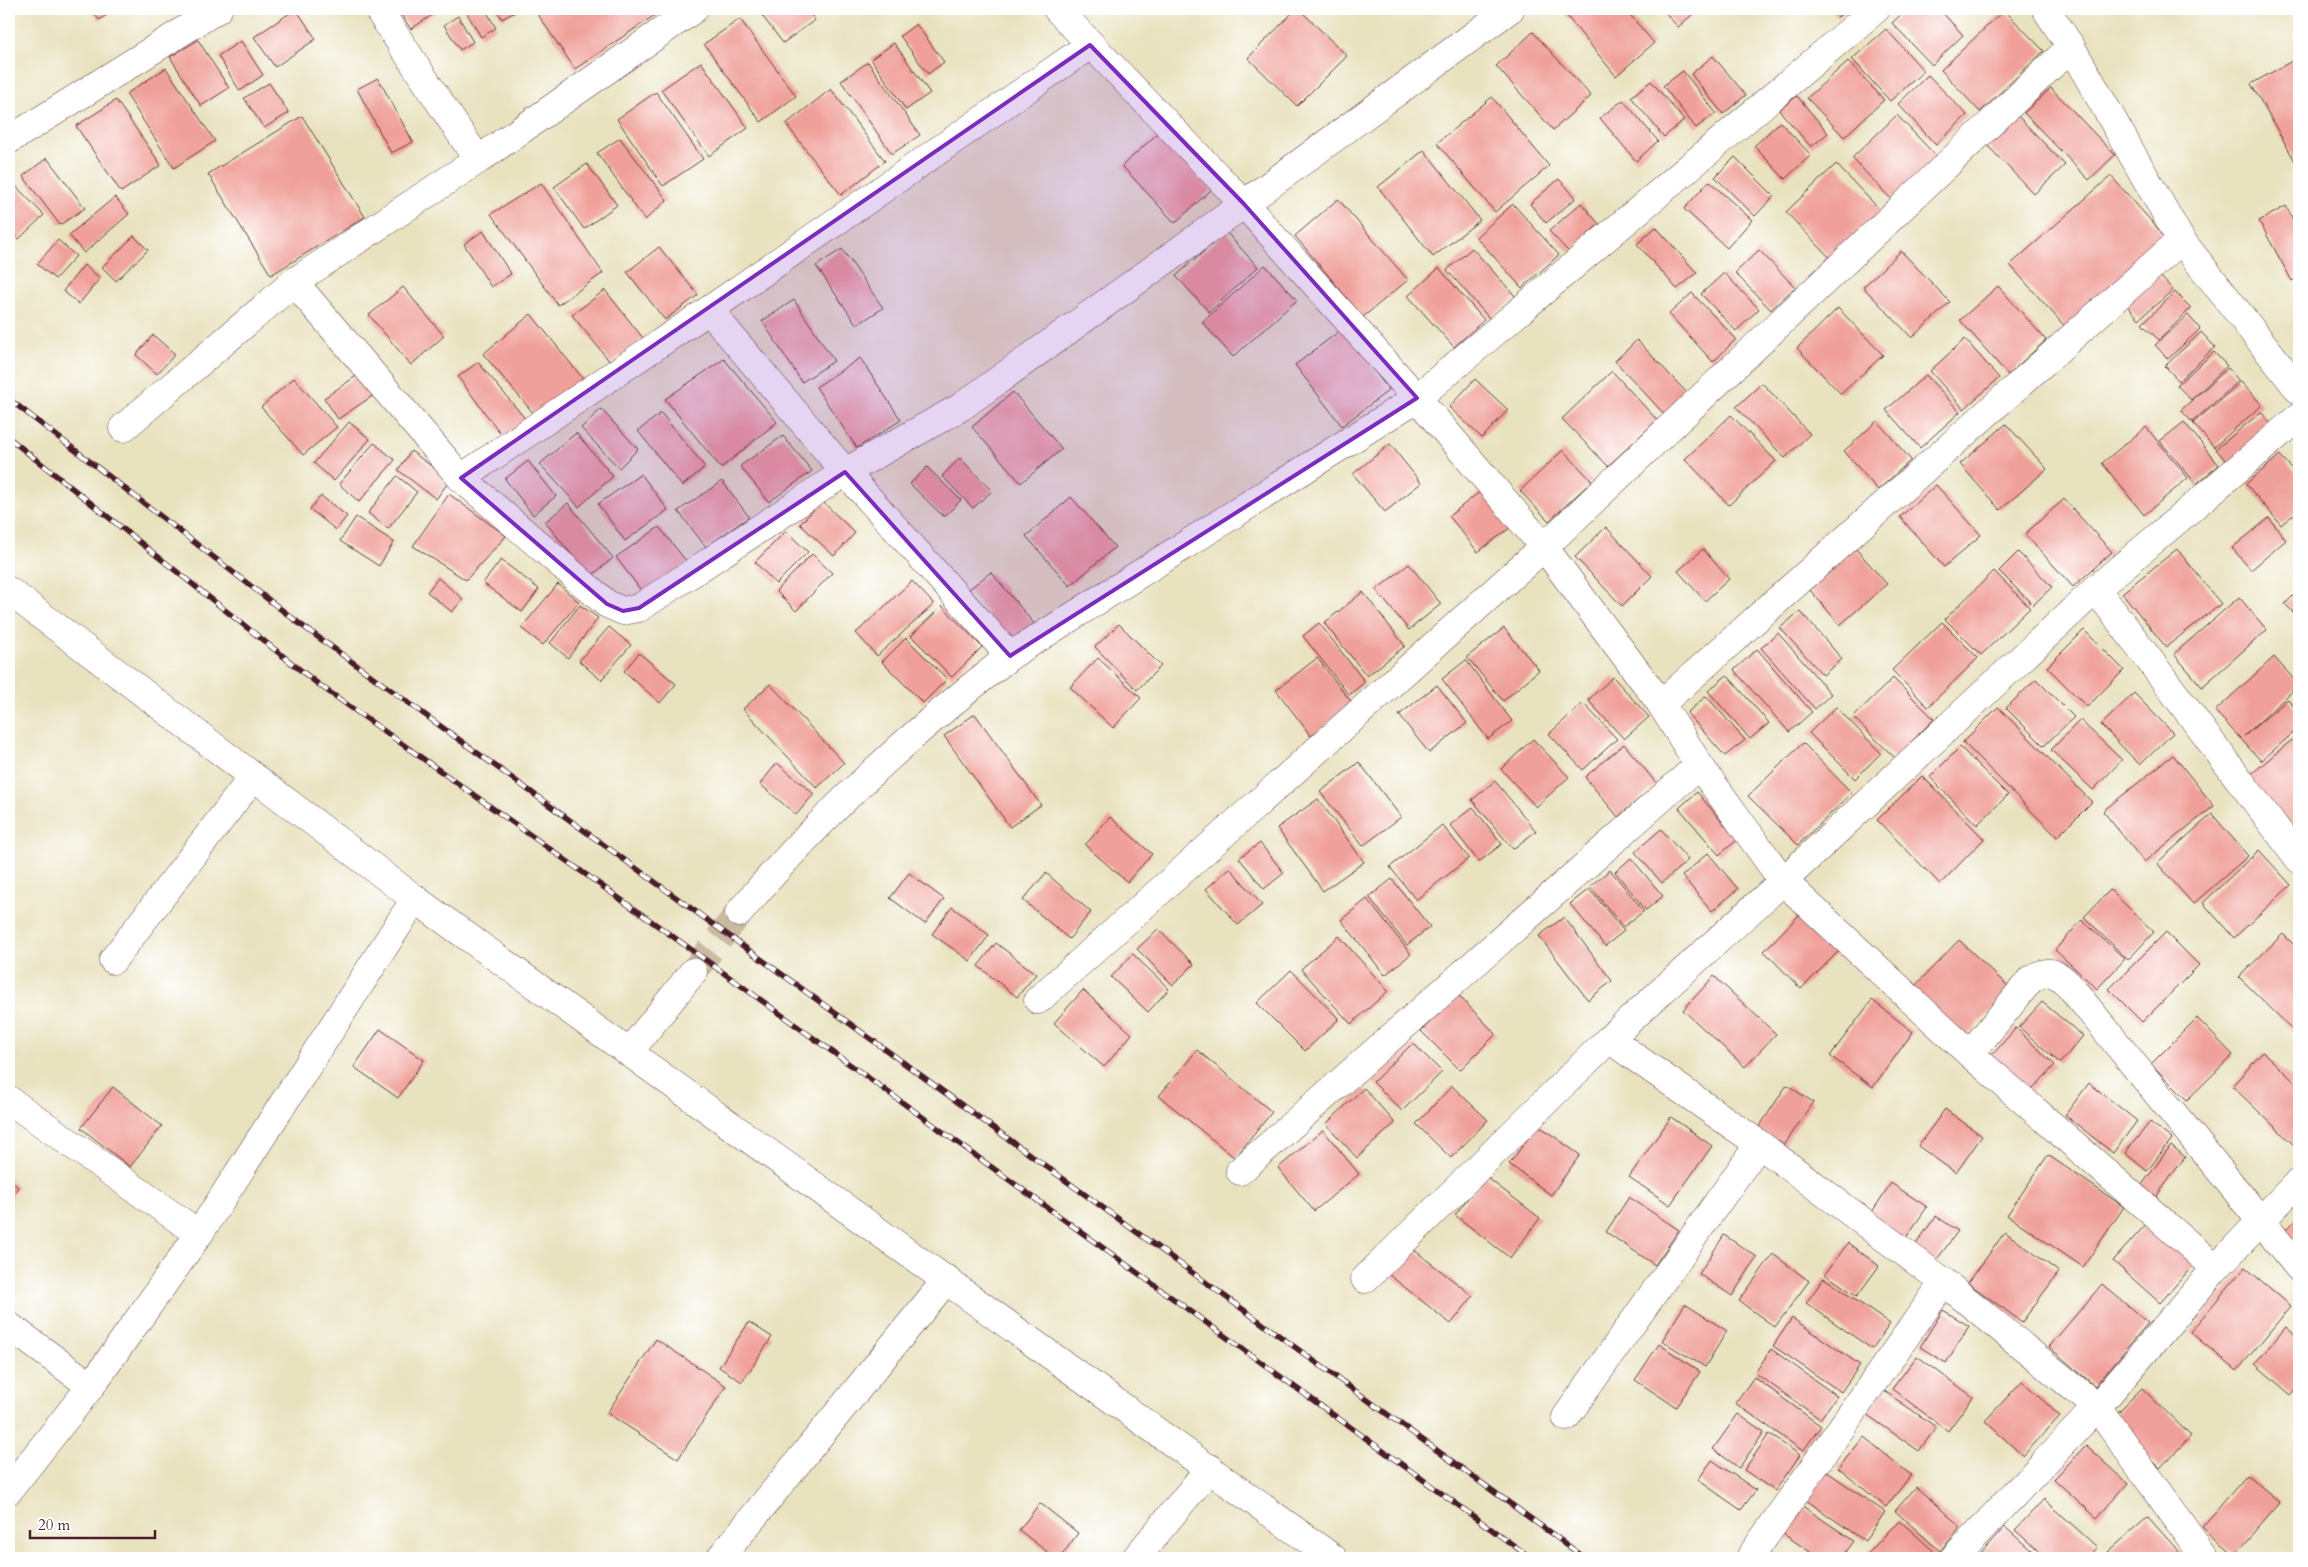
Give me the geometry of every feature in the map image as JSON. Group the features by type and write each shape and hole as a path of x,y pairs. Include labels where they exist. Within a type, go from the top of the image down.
{"street":[{"path":"9,140 218,9"},
{"path":"378,9 478,160"},
{"path":"123,428 294,282 478,160 694,9"},
{"path":"1057,9 1244,204 1417,398 1544,547 1661,704 1699,765 1783,881 1970,1054 2216,1268"},
{"path":"294,282 461,478 607,604 623,611 639,608 845,472 961,406 1244,204 1510,9"},
{"path":"739,913 775,870 839,804 966,690 1010,656 1417,398 1876,9"},
{"path":"2046,9 2071,47 2181,240 2299,390"},
{"path":"461,478 709,310 1090,45"},
{"path":"1038,1000 1544,547 2071,47"},
{"path":"1661,704 2181,240"},
{"path":"709,310 845,472 1010,656"},
{"path":"1365,1279 1609,1039 1783,881 2096,589 2299,417"},
{"path":"2096,589 2299,859"},
{"path":"9,591 415,899 1210,1468 1326,1556"},
{"path":"1240,1171 1699,765"},
{"path":"113,960 253,776"},
{"path":"9,1490 91,1386 199,1234 415,899"},
{"path":"629,1052 693,972"},
{"path":"1970,1054 2031,979 2043,973 2056,974 2069,985 2262,1220 2299,1268"},
{"path":"1609,1039 1759,1144 1944,1282 2097,1407 2205,1558"},
{"path":"9,1100 199,1234"},
{"path":"1566,1417 1759,1144"},
{"path":"1954,1558 2097,1407 2216,1268 2299,1180"},
{"path":"720,1558 947,1279"},
{"path":"1751,1556 1944,1282"},
{"path":"9,1326 91,1386"},
{"path":"1136,1558 1210,1468"}],"highlighted area":[{"path":"1090,45 1244,204 1417,398 1010,656 845,472 639,608 623,611 607,604 461,478"}],"building":[{"path":"91,9 116,9 99,20"},
{"path":"296,9 316,39 275,67 254,37"},
{"path":"397,9 441,9 411,29"},
{"path":"485,9 496,28 481,37 465,10"},
{"path":"496,9 515,9 517,11 502,19"},
{"path":"534,9 664,9 575,69"},
{"path":"757,9 806,9 815,20 783,43"},
{"path":"1296,9 1299,9 1347,56 1297,106 1248,58"},
{"path":"1561,9 1625,9 1654,43 1616,76"},
{"path":"1662,9 1699,9 1678,27"},
{"path":"1830,9 1846,9 1838,17"},
{"path":"1907,9 1939,9 1963,35 1932,65 1892,23"},
{"path":"2004,10 2044,51 1980,112 1941,70"},
{"path":"458,16 473,42 460,50 444,25"},
{"path":"740,19 796,96 761,122 704,44"},
{"path":"916,24 944,62 928,74 900,36"},
{"path":"1886,29 1924,71 1890,101 1852,59"},
{"path":"1533,32 1591,96 1553,130 1496,66"},
{"path":"198,40 229,88 201,106 170,57"},
{"path":"241,41 263,75 240,91 218,56"},
{"path":"894,43 930,93 906,110 871,59"},
{"path":"1713,56 1746,95 1723,114 1691,74"},
{"path":"2299,57 2299,168 2251,84"},
{"path":"1848,61 1884,100 1844,137 1807,98"},
{"path":"701,62 748,128 709,156 661,90"},
{"path":"868,62 920,135 892,154 841,81"},
{"path":"166,68 215,141 174,168 126,94"},
{"path":"1683,71 1716,113 1696,128 1663,86"},
{"path":"1928,75 1967,115 1936,145 1898,104"},
{"path":"378,78 413,142 391,153 357,89"},
{"path":"1651,81 1684,120 1664,137 1631,97"},
{"path":"269,83 289,113 264,128 244,98"},
{"path":"2051,88 2115,155 2089,180 2024,113"},
{"path":"831,89 885,161 841,195 786,124"},
{"path":"656,92 703,159 663,186 617,119"},
{"path":"1797,96 1828,133 1811,147 1779,110"},
{"path":"1492,97 1549,166 1495,212 1437,143"},
{"path":"116,100 161,165 121,192 76,126"},
{"path":"1623,100 1658,141 1636,161 1600,118"},
{"path":"1897,115 1937,157 1892,200 1852,158"},
{"path":"2017,115 2065,165 2034,194 1986,144"},
{"path":"302,116 365,217 271,275 208,174"},
{"path":"1780,122 1811,155 1785,179 1754,146"},
{"path":"1158,133 1211,190 1175,223 1122,166"},
{"path":"620,138 667,200 645,220 597,153"},
{"path":"1424,150 1480,220 1433,257 1378,187"},
{"path":"1735,157 1774,196 1755,216 1715,177"},
{"path":"47,158 85,208 60,225 23,176"},
{"path":"587,164 617,205 584,229 554,187"},
{"path":"1836,164 1882,212 1832,260 1786,212"},
{"path":"2111,176 2168,240 2067,329 2010,265"},
{"path":"9,179 44,215 19,239 9,229"},
{"path":"1559,179 1576,198 1546,223 1530,204"},
{"path":"1709,181 1752,220 1727,248 1684,209"},
{"path":"541,183 603,273 558,305 491,214"},
{"path":"115,197 129,214 84,253 69,235"},
{"path":"1338,199 1408,280 1363,317 1295,236"},
{"path":"1581,203 1599,224 1569,252 1549,231"},
{"path":"1513,204 1559,255 1522,288 1476,237"},
{"path":"2286,206 2295,223 2299,221 2299,277 2292,281 2259,221"},
{"path":"1656,227 1697,273 1677,289 1637,244"},
{"path":"483,231 511,274 491,287 464,244"},
{"path":"1226,232 1258,267 1209,312 1176,276"},
{"path":"134,236 148,250 116,281 102,267"},
{"path":"58,240 76,256 55,279 37,264"},
{"path":"659,247 698,295 665,320 627,272"},
{"path":"1472,248 1516,297 1490,319 1447,270"},
{"path":"842,249 883,308 857,325 816,266"},
{"path":"1759,250 1795,287 1771,310 1735,273"},
{"path":"1901,251 1950,302 1912,338 1863,287"},
{"path":"84,265 100,278 79,304 63,291"},
{"path":"1265,265 1297,300 1233,357 1202,322"},
{"path":"1439,268 1484,320 1454,347 1408,296"},
{"path":"1724,273 1759,309 1736,331 1701,294"},
{"path":"2158,274 2173,290 2139,319 2124,302"},
{"path":"1998,286 2046,340 2008,375 1960,320"},
{"path":"403,287 444,336 411,365 369,315"},
{"path":"605,290 643,338 611,363 572,315"},
{"path":"2175,292 2191,308 2159,340 2142,324"},
{"path":"1692,293 1736,339 1713,362 1669,314"},
{"path":"794,300 834,361 802,382 762,321"},
{"path":"1838,308 1883,355 1841,394 1797,348"},
{"path":"531,314 584,380 535,415 483,354"},
{"path":"2188,315 2200,329 2168,359 2155,345"},
{"path":"1342,329 1389,390 1342,426 1295,365"},
{"path":"2201,332 2215,347 2179,381 2165,366"},
{"path":"153,335 175,354 157,374 136,355"},
{"path":"1965,339 1999,378 1964,409 1930,371"},
{"path":"1637,340 1688,394 1665,415 1615,361"},
{"path":"2214,352 2227,366 2191,400 2177,385"},
{"path":"860,358 901,420 857,448 816,387"},
{"path":"724,359 777,422 721,468 665,399"},
{"path":"478,362 528,422 504,438 458,377"},
{"path":"2228,368 2239,381 2192,422 2181,410"},
{"path":"1612,371 1657,420 1608,466 1562,419"},
{"path":"362,372 377,393 338,419 324,398"},
{"path":"1926,375 1960,412 1920,448 1886,410"},
{"path":"294,378 337,427 303,455 261,407"},
{"path":"1475,379 1508,410 1482,438 1449,407"},
{"path":"2241,382 2262,405 2214,447 2193,423"},
{"path":"1762,383 1810,434 1785,458 1736,407"},
{"path":"1013,392 1062,449 1021,483 972,427"},
{"path":"601,409 638,449 619,468 581,428"},
{"path":"2261,412 2274,427 2229,465 2216,449"},
{"path":"661,413 705,467 682,486 638,431"},
{"path":"1731,415 1776,461 1729,505 1685,459"},
{"path":"1877,421 1911,460 1878,490 1844,451"},
{"path":"349,422 370,439 334,481 314,463"},
{"path":"2184,422 2219,465 2196,484 2160,441"},
{"path":"2006,424 2047,469 2000,510 1960,464"},
{"path":"2146,427 2188,478 2144,515 2102,463"},
{"path":"576,433 613,476 579,507 540,464"},
{"path":"783,436 812,471 769,502 740,466"},
{"path":"374,443 395,460 359,502 339,484"},
{"path":"1390,444 1421,483 1385,512 1353,474"},
{"path":"1563,450 1592,481 1549,521 1520,491"},
{"path":"411,451 450,480 436,499 398,470"},
{"path":"2280,455 2299,477 2299,510 2281,525 2246,484"},
{"path":"960,458 992,491 973,508 942,476"},
{"path":"528,461 556,496 533,515 505,479"},
{"path":"927,467 961,500 944,517 910,484"},
{"path":"641,474 668,510 625,541 598,504"},
{"path":"397,476 417,492 388,529 368,513"},
{"path":"722,481 749,517 706,547 678,511"},
{"path":"1936,485 1981,535 1944,567 1900,517"},
{"path":"1481,491 1511,527 1478,552 1449,516"},
{"path":"449,494 506,536 466,580 413,546"},
{"path":"321,496 347,516 336,530 310,509"},
{"path":"1071,497 1115,547 1070,586 1026,536"},
{"path":"2064,499 2112,552 2073,587 2025,534"},
{"path":"822,501 855,533 834,556 800,524"},
{"path":"568,503 613,558 590,577 545,522"},
{"path":"356,517 394,542 379,566 340,541"},
{"path":"2269,518 2286,540 2251,570 2232,548"},
{"path":"659,527 687,562 643,593 616,557"},
{"path":"1606,527 1652,576 1622,606 1575,557"},
{"path":"786,531 808,552 776,584 755,562"},
{"path":"1703,549 1729,579 1705,601 1678,571"},
{"path":"1856,549 1887,584 1840,625 1810,590"},
{"path":"2177,549 2221,604 2166,647 2122,593"},
{"path":"2018,552 2052,587 2033,605 1999,571"},
{"path":"812,554 832,573 796,611 776,591"},
{"path":"501,560 539,589 522,612 483,583"},
{"path":"1409,564 1441,604 1409,630 1376,590"},
{"path":"1994,571 2030,608 1981,655 1945,619"},
{"path":"991,572 1036,626 1013,645 968,590"},
{"path":"438,578 463,599 452,612 427,592"},
{"path":"912,581 934,604 877,656 856,633"},
{"path":"558,584 579,602 543,645 521,628"},
{"path":"2299,590 2299,618 2285,604"},
{"path":"1363,592 1405,646 1367,676 1324,623"},
{"path":"2239,597 2267,630 2202,687 2174,654"},
{"path":"580,605 598,618 568,658 550,643"},
{"path":"942,606 982,647 952,677 911,636"},
{"path":"1800,611 1842,659 1823,675 1780,628"},
{"path":"1942,622 1978,658 1928,707 1892,670"},
{"path":"1319,623 1365,682 1349,695 1303,636"},
{"path":"1119,624 1161,666 1137,690 1095,647"},
{"path":"609,627 631,645 601,680 579,661"},
{"path":"1504,628 1539,670 1503,701 1467,657"},
{"path":"2084,630 2124,670 2087,707 2047,667"},
{"path":"1778,633 1831,694 1815,709 1761,648"},
{"path":"906,638 947,679 923,703 882,662"},
{"path":"1757,649 1812,712 1789,732 1734,670"},
{"path":"639,653 676,684 660,703 624,671"},
{"path":"2274,657 2299,685 2243,737 2288,699 2299,713 2299,728 2261,761 2215,711"},
{"path":"1098,658 1141,698 1113,728 1070,687"},
{"path":"1317,658 1353,704 1311,736 1276,690"},
{"path":"1466,660 1512,721 1488,739 1442,679"},
{"path":"1727,675 1769,723 1750,739 1708,691"},
{"path":"1613,677 1649,717 1624,739 1588,700"},
{"path":"1893,678 1934,719 1895,758 1853,717"},
{"path":"2036,679 2074,717 2044,746 2006,708"},
{"path":"770,684 844,763 817,788 743,709"},
{"path":"1437,685 1467,723 1429,753 1399,715"},
{"path":"2134,693 2173,733 2140,765 2101,725"},
{"path":"1706,696 1745,740 1725,756 1687,713"},
{"path":"1583,703 1617,739 1583,770 1549,734"},
{"path":"1836,707 1881,753 1855,779 1809,733"},
{"path":"1998,707 2092,802 2057,837 1963,742"},
{"path":"975,714 1041,805 1010,827 944,736"},
{"path":"2080,720 2122,760 2093,790 2051,750"},
{"path":"2294,738 2299,744 2299,826 2294,830 2249,776"},
{"path":"1533,739 1569,777 1536,807 1501,769"},
{"path":"1803,743 1852,793 1798,845 1748,796"},
{"path":"1624,744 1657,784 1618,817 1585,777"},
{"path":"1960,747 2008,795 1977,825 1930,777"},
{"path":"2173,755 2214,806 2144,862 2103,811"},
{"path":"1359,762 1401,817 1363,846 1320,792"},
{"path":"777,763 814,794 796,815 760,784"},
{"path":"1922,776 1984,839 1940,884 1877,820"},
{"path":"1495,781 1536,831 1513,849 1472,800"},
{"path":"1697,792 1737,840 1719,855 1679,808"},
{"path":"1318,799 1364,862 1323,891 1277,828"},
{"path":"1473,807 1502,844 1479,862 1450,825"},
{"path":"2212,814 2248,856 2193,904 2157,863"},
{"path":"1110,817 1152,854 1127,882 1085,845"},
{"path":"1442,825 1469,858 1416,900 1390,867"},
{"path":"1661,829 1688,860 1662,883 1635,852"},
{"path":"1260,843 1284,873 1264,889 1239,858"},
{"path":"2259,850 2291,885 2234,938 2203,903"},
{"path":"1708,853 1738,889 1712,911 1682,876"},
{"path":"1631,858 1663,896 1646,910 1615,872"},
{"path":"1230,868 1262,905 1238,925 1206,889"},
{"path":"1610,870 1644,911 1623,927 1590,886"},
{"path":"909,873 944,899 925,924 890,898"},
{"path":"1046,873 1091,912 1069,939 1023,900"},
{"path":"1392,879 1430,927 1407,945 1369,897"},
{"path":"1589,889 1624,931 1605,946 1570,904"},
{"path":"2110,890 2154,932 2128,960 2084,917"},
{"path":"1367,899 1411,954 1385,975 1341,920"},
{"path":"952,907 989,935 970,961 932,934"},
{"path":"1802,912 1840,950 1801,989 1764,951"},
{"path":"1564,917 1612,981 1588,1000 1539,936"},
{"path":"2082,920 2125,959 2097,989 2055,950"},
{"path":"1158,929 1194,964 1173,985 1137,949"},
{"path":"2166,932 2199,965 2142,1022 2109,989"},
{"path":"2283,934 2299,950 2298,1035 2239,977"},
{"path":"1339,936 1388,991 1351,1024 1301,969"},
{"path":"1959,940 2011,989 1962,1041 1910,991"},
{"path":"996,943 1036,974 1017,997 978,966"},
{"path":"1133,954 1169,989 1148,1012 1111,977"},
{"path":"1291,970 1339,1019 1305,1051 1257,1003"},
{"path":"1714,976 1776,1034 1745,1067 1683,1010"},
{"path":"1083,990 1132,1034 1104,1067 1054,1023"},
{"path":"1458,995 1496,1034 1460,1070 1421,1031"},
{"path":"1872,1000 1913,1032 1873,1087 1830,1056"},
{"path":"2042,1002 2083,1036 2060,1063 2019,1027"},
{"path":"2197,1018 2233,1055 2187,1100 2151,1064"},
{"path":"2016,1028 2055,1065 2031,1091 1992,1055"},
{"path":"380,1029 424,1060 398,1098 354,1067"},
{"path":"1413,1043 1442,1072 1402,1111 1373,1082"},
{"path":"1197,1050 1272,1112 1235,1158 1159,1096"},
{"path":"2263,1052 2299,1086 2299,1143 2296,1147 2232,1086"},
{"path":"2089,1083 2137,1121 2113,1153 2065,1115"},
{"path":"1787,1085 1813,1102 1783,1147 1757,1130"},
{"path":"1452,1086 1488,1120 1451,1158 1416,1124"},
{"path":"113,1087 162,1126 130,1167 81,1128"},
{"path":"1364,1088 1395,1123 1357,1158 1326,1124"},
{"path":"1945,1109 1982,1136 1956,1173 1918,1146"},
{"path":"1671,1117 1712,1146 1670,1205 1629,1177"},
{"path":"2150,1122 2172,1139 2147,1171 2125,1153"},
{"path":"1538,1125 1580,1155 1551,1195 1509,1164"},
{"path":"1323,1130 1359,1174 1314,1211 1278,1168"},
{"path":"2171,1145 2185,1157 2156,1197 2141,1186"},
{"path":"2048,1155 2124,1207 2083,1267 2007,1215"},
{"path":"1485,1176 1540,1218 1510,1258 1455,1215"},
{"path":"9,1180 18,1187 9,1201"},
{"path":"1891,1183 1927,1207 1903,1242 1868,1218"},
{"path":"1629,1197 1679,1230 1655,1265 1606,1232"},
{"path":"1936,1216 1958,1231 1932,1266 1911,1251"},
{"path":"2299,1217 2299,1251 2282,1233"},
{"path":"2149,1221 2196,1262 2160,1303 2113,1261"},
{"path":"2005,1232 2059,1272 2022,1322 1968,1283"},
{"path":"1724,1235 1757,1257 1732,1296 1699,1274"},
{"path":"1848,1243 1879,1266 1857,1296 1825,1274"},
{"path":"1409,1246 1473,1296 1451,1324 1388,1274"},
{"path":"1773,1254 1809,1281 1775,1327 1739,1301"},
{"path":"2245,1267 2291,1306 2237,1371 2190,1332"},
{"path":"1824,1278 1890,1324 1872,1349 1806,1303"},
{"path":"2102,1284 2148,1323 2095,1386 2049,1347"},
{"path":"1685,1304 1727,1331 1705,1367 1662,1341"},
{"path":"1943,1310 1969,1326 1946,1363 1920,1347"},
{"path":"1792,1318 1860,1365 1841,1392 1773,1346"},
{"path":"749,1322 772,1337 742,1382 719,1367"},
{"path":"2286,1327 2299,1339 2299,1386 2291,1395 2255,1364"},
{"path":"656,1339 726,1386 678,1459 607,1413"},
{"path":"1659,1344 1700,1372 1676,1407 1635,1380"},
{"path":"1771,1349 1837,1396 1820,1419 1755,1373"},
{"path":"1917,1356 1973,1397 1948,1431 1892,1389"},
{"path":"1754,1377 1821,1426 1803,1451 1735,1403"},
{"path":"2022,1381 2060,1416 2023,1456 1985,1421"},
{"path":"2142,1388 2191,1436 2160,1468 2111,1419"},
{"path":"1883,1390 1936,1427 1919,1451 1866,1414"},
{"path":"1738,1414 1764,1432 1739,1468 1713,1449"},
{"path":"1769,1434 1800,1455 1775,1491 1744,1470"},
{"path":"1864,1437 1911,1475 1886,1507 1838,1468"},
{"path":"2086,1445 2128,1483 2097,1518 2054,1479"},
{"path":"1712,1460 1756,1490 1741,1510 1698,1480"},
{"path":"1826,1471 1885,1512 1865,1541 1806,1500"},
{"path":"2247,1475 2280,1502 2234,1555 2202,1527"},
{"path":"1916,1487 1961,1527 1940,1551 1895,1511"},
{"path":"2044,1499 2097,1547 2087,1558 2046,1558 2015,1530"},
{"path":"1040,1503 1078,1533 1060,1558 1055,1558 1019,1530"},
{"path":"1801,1505 1854,1541 1842,1558 1819,1558 1782,1533"},
{"path":"2148,1517 2181,1554 2175,1558 2113,1558 2108,1552"},
{"path":"1899,1520 1939,1556 1937,1558 1864,1558"},
{"path":"2005,1527 2040,1558 1977,1558"}],"tunnel":[{"path":"693,972 739,913"}],"railway":[{"path":"9,399 300,624 1585,1558"},
{"path":"9,438 318,684 696,953 1531,1558"}]}
